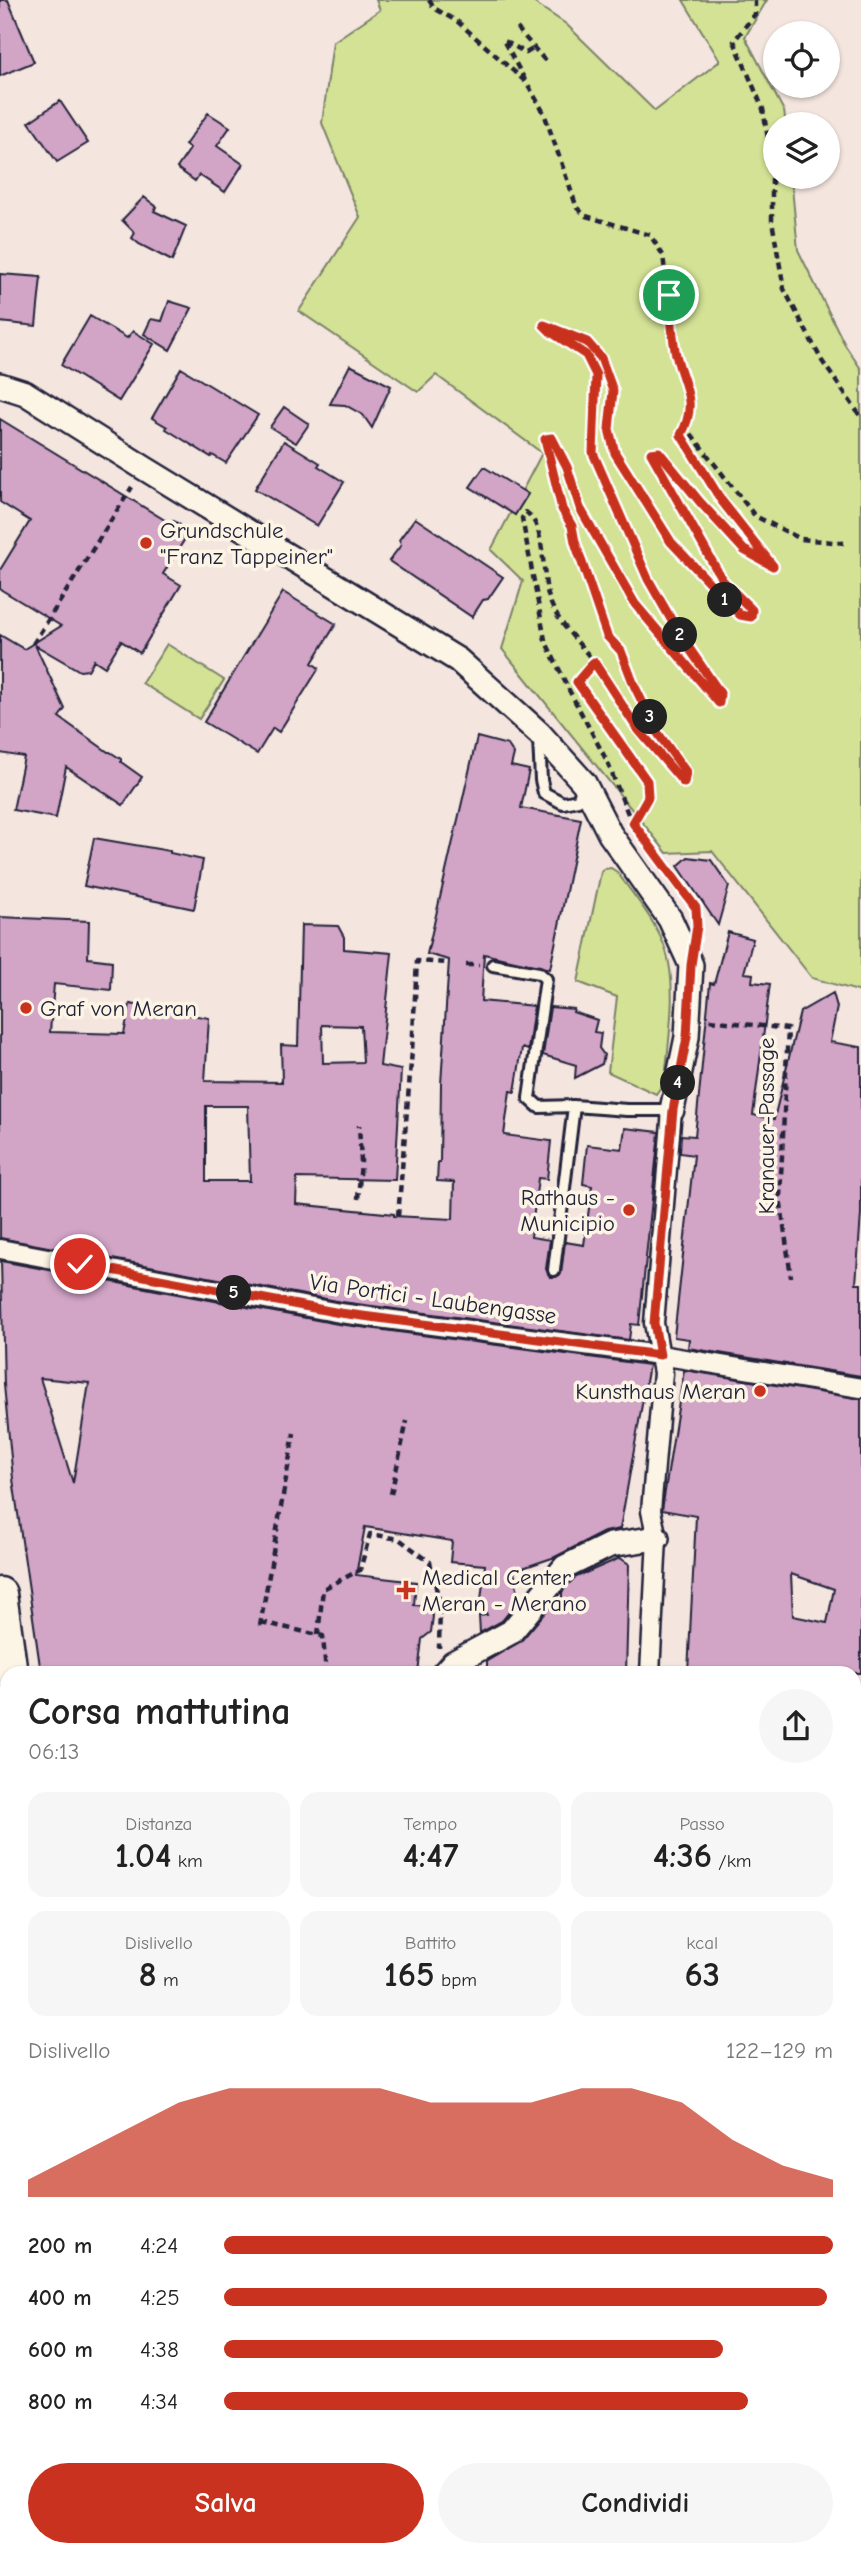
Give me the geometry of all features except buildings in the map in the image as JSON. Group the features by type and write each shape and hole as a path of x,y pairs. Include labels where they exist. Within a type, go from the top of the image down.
{"main road":[{"path":"0,1594 11,1666"}],"street":[{"path":"0,385 25,393 458,660 539,733 584,783 610,834 670,919 691,965 687,1037 673,1110 654,1323 663,1373 652,1511 657,1538 650,1666"},
{"name":"Via Portici - Laubengasse","path":"0,1249 340,1313 660,1355 861,1388"},
{"path":"441,1666 453,1664 511,1632 565,1567 610,1545 657,1538"}],"lane":[{"path":"539,733 544,793 563,803 578,800 584,783"},
{"path":"492,965 539,973 546,979 529,1098 538,1107 673,1110"},
{"path":"554,1270 574,1106"}],"path":[{"path":"429,0 434,8 458,22 527,83"},
{"path":"755,0 755,14 734,41 763,109 772,163 772,221 784,289 822,361 861,417"},
{"path":"517,28 548,64"},
{"path":"534,48 526,52 503,40 544,113 577,208 586,216 650,236 663,255 675,353 691,401 681,435 721,500 773,566 744,550 659,452 651,453 723,581 752,610 751,617 740,615 671,542 615,453 609,429 613,391 601,358 587,342 544,325 586,355 596,375 593,453 648,579 680,635 720,693 719,703 635,604 580,508 567,467 552,438 545,439 562,509 572,526 586,577 607,636 621,651 657,732 686,772 684,783 637,728 594,662 564,626 549,598 543,555 532,516 526,512 522,518 545,640 607,761 633,823 696,908 697,926 691,965"},
{"path":"685,426 755,516 800,539 844,543"},
{"path":"33,644 144,468"},
{"path":"594,662 577,682 647,781 648,797 633,823"},
{"path":"398,1216 417,961 448,963"},
{"name":"Kranauer-Passage","path":"688,1018 788,1029 780,1196 791,1277"},
{"path":"358,1199 361,1162 359,1125"},
{"path":"391,1494 407,1421"},
{"path":"295,1433 261,1624 323,1636 325,1666"},
{"path":"318,1635 323,1589 360,1570 370,1534 386,1533 399,1539 430,1562 440,1604 441,1666"}],"green space":[{"path":"376,0 530,0 566,24 655,111 720,61 683,0 767,0 745,37 763,71 763,98 777,98 784,112 763,112 763,189 792,189 798,250 845,345 861,369 861,992 812,978 712,851 667,853 502,649 523,581 491,550 542,453 436,375 418,392 299,311 360,217 322,123 333,42 380,10"},
{"path":"167,644 224,680 199,719 142,683"},
{"path":"611,868 617,872 651,920 662,940 670,966 671,1015 665,1081 656,1094 608,1072 617,997 578,982 601,872"}],"place":[{"name":"Grundschule \"Franz Tappeiner\"","path":"146,543"},
{"name":"Graf von Meran","path":"26,1008"},
{"name":"Rathaus - Municipio","path":"629,1210"},
{"name":"Kunsthaus Meran","path":"760,1391"},
{"name":"Medical Center Meran - Merano","path":"406,1590"}],"route":[{"path":"80,1264 340,1313 660,1355 654,1323 673,1110 687,1037 691,965 697,926 696,908 633,823 648,797 647,781 577,682 594,662 637,728 684,783 686,772 657,732 621,651 607,636 572,526 562,509 545,439 552,438 567,467 580,508 635,604 719,703 720,693 680,635 648,579 593,453 596,375 586,355 544,325 587,342 601,358 613,391 609,429 615,453 671,542 740,615 751,617 752,610 746,602 723,581 651,453 659,452 744,550 773,566 721,500 681,435 691,401 675,353 669,295"}]}
